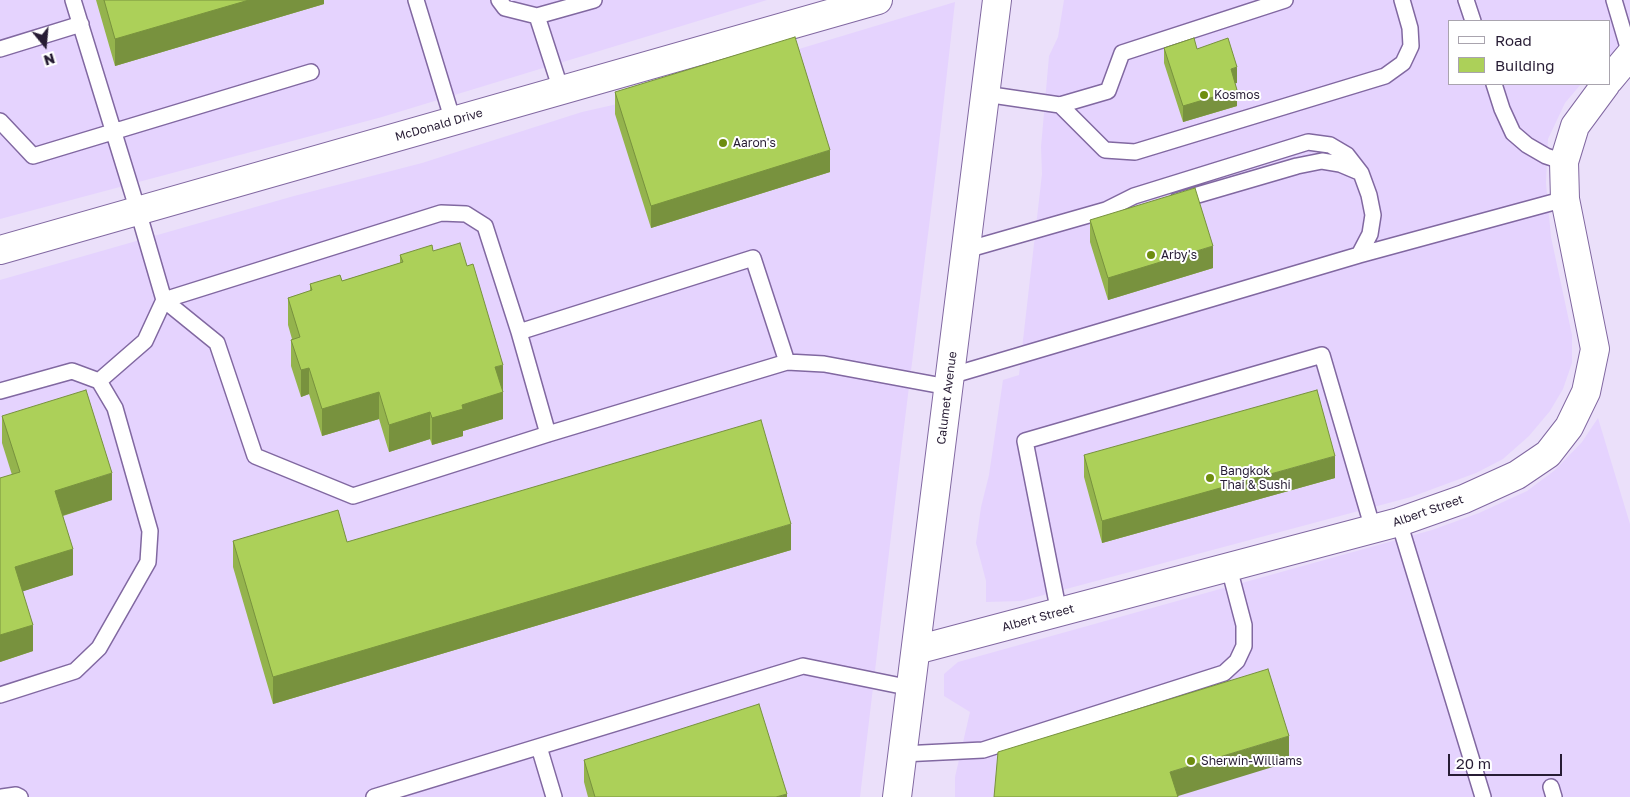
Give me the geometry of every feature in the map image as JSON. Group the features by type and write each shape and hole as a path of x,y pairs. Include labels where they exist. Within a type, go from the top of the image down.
{"street":[{"name":"McDonald Drive","path":"0,250 878,0"},
{"name":"Calumet Avenue","path":"897,797 997,0"},
{"path":"1610,79 1630,54"},
{"name":"Albert Street","path":"916,650 1399,522 1464,499 1516,476 1548,454 1569,426 1586,392 1595,349 1565,199 1564,162 1575,126 1605,85"}],"lane":[{"path":"73,0 164,300 217,343 255,456 353,496 548,434 787,362 824,364 949,381 1359,255 1565,199"},
{"path":"416,0 453,121"},
{"path":"499,0 505,8 537,16 594,0"},
{"path":"985,94 1060,105 1108,91 1122,53 1285,0"},
{"path":"1060,105 1105,150 1135,152 1385,76 1403,63 1411,46 1410,28 1402,0"},
{"path":"1466,0 1473,20"},
{"path":"1614,0 1630,54"},
{"path":"537,16 562,90"},
{"path":"0,49 81,24"},
{"path":"0,121 33,156 310,72"},
{"path":"1494,85 1502,109 1513,133 1527,145 1546,156 1564,162"},
{"path":"966,250 1106,210 1134,196 1308,142 1330,145 1336,148 1347,155 1361,173 1373,215 1370,234 1359,255"},
{"path":"1159,206 1297,166 1322,161 1340,164 1361,173"},
{"path":"1106,210 1132,211"},
{"path":"99,381 145,342 164,300 441,213 466,214 485,226 519,332 548,434"},
{"path":"519,332 753,258 787,362"},
{"path":"1059,613 1026,441 1322,355 1372,529"},
{"path":"0,391 72,371 99,381 115,408 150,531 148,562 99,648 75,671 0,695"},
{"path":"1399,522 1483,797"},
{"path":"902,754 983,750 1224,673 1238,661 1244,646 1244,625 1229,568"},
{"path":"374,797 803,666 910,688"},
{"path":"539,747 554,797"},
{"path":"2,797 16,795 20,797"}],"shaded area":[{"path":"0,0 767,0 382,117 0,219"},
{"path":"1064,0 1630,0 1630,36 1610,55 1610,20 1448,20 1448,85 1580,85 1565,103 1548,139 1546,183 1551,237 1572,335 1572,363 1563,389 1550,411 1529,436 1503,459 1476,473 1411,497 1021,601 986,602 986,581 976,543 981,507 989,475 1003,380 1019,375 1042,174 1041,147 1049,56 1058,37"},
{"path":"955,2 860,797 0,797 0,280 294,196 422,163 582,112 613,105"},
{"path":"1598,418 1630,524 1630,797 955,797 955,777 970,712 944,696 944,674 958,662 1432,530 1479,513 1527,491 1555,470 1582,442"}],"building":[{"path":"104,0 249,0 115,39"},
{"name":"Aaron's","path":"795,37 830,150 651,206 615,92"},
{"path":"1194,38 1197,49 1228,38 1237,67 1231,69 1237,90 1183,106 1164,48"},
{"name":"Arby's","path":"1195,188 1213,246 1108,278 1090,220"},
{"path":"460,243 467,266 473,264 503,365 495,367 503,392 462,405 463,409 432,418 430,412 389,425 379,392 322,409 309,368 301,370 291,340 300,337 288,298 312,290 310,284 340,275 342,281 403,262 400,255 432,245 433,251"},
{"path":"86,390 112,473 55,491 73,549 15,567 33,625 0,635 0,478 20,472 2,416"},
{"name":"Bangkok Thai & Sushi","path":"1317,390 1335,456 1102,521 1084,455"},
{"path":"761,420 791,524 273,677 233,541 338,510 347,542"},
{"path":"1268,669 1289,736 1170,772 1178,797 994,797 998,752"},
{"path":"759,704 787,794 776,797 595,797 584,760"}],"place":[{"name":"Kosmos","path":"1204,95"},
{"name":"Aaron's","path":"723,143"},
{"name":"Arby's","path":"1151,255"},
{"name":"Bangkok Thai & Sushi","path":"1210,478"},
{"name":"Sherwin-Williams","path":"1191,761"}]}
